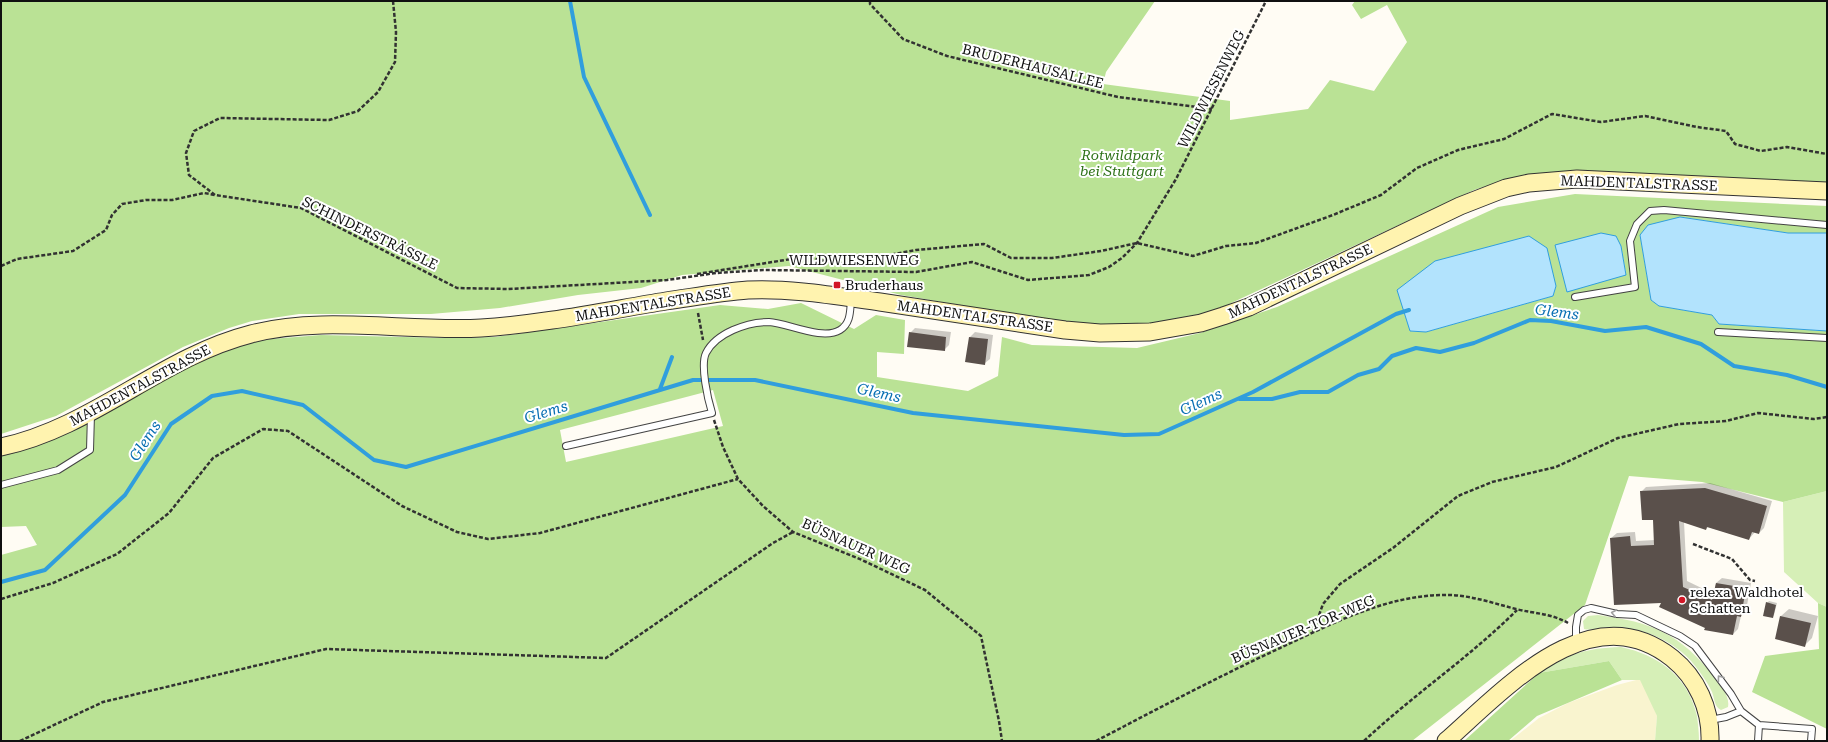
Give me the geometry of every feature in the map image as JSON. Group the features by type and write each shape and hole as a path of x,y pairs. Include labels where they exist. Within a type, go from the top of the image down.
{"main road":[{"name":"MAHDENTALSTRASSE","path":"1,447 56,429 205,349 245,335 276,329 326,325 450,328 500,327 724,292 749,290 787,291 851,298 1065,330 1100,333 1150,332 1201,323 1249,307 1460,206 1500,190 1523,184 1553,180 1577,179 1827,191"},
{"path":"1446,741 1523,674 1561,649 1576,635 1597,638 1622,637 1644,642 1667,654 1683,668 1695,684 1703,701 1708,720 1710,741"}],"lane":[{"path":"1575,297 1635,287 1630,241 1637,224 1650,211 1664,210 1827,225"},
{"path":"566,446 712,413 708,399 705,354 722,336 744,325 769,322 827,333 839,330 848,321 851,298"},
{"path":"1718,332 1827,338"},
{"path":"1,485 58,470 90,450 91,411"},
{"path":"1576,635 1578,615 1584,610 1591,608 1617,614 1636,615 1680,636 1695,646 1731,694 1741,711 1759,725 1812,729 1811,741"},
{"path":"1708,720 1726,717 1741,711"},
{"path":"1758,741 1759,725"}],"path":[{"path":"215,195 190,175 186,153 194,131 220,118 329,120 358,111 378,92 395,62 396,32 392,1"},
{"name":"BRUDERHAUSALLEE","path":"870,1 870,4 903,39 947,56 1118,97 1212,109"},
{"name":"WILDWIESENWEG","path":"667,280 716,273 763,270 916,272 972,262 1028,280 1089,274 1108,267 1122,258 1137,242 1176,179 1266,1"},
{"path":"667,280 719,270 804,257 848,265 878,257 916,250 984,244 1011,258 1052,258 1101,251 1137,242 1193,256 1226,246 1256,242 1347,210 1381,195 1417,168 1458,150 1504,139 1552,114 1601,122 1645,116 1697,127 1726,131 1735,144 1761,151 1787,147 1827,154"},
{"name":"SCHINDERSTRÄSSLE","path":"1,266 17,259 72,251 106,230 112,215 122,204 146,200 172,200 204,193 301,208 457,288 508,289 667,280"},
{"path":"698,313 705,354"},
{"name":"BÜSNAUER WEG","path":"712,413 723,447 738,479 763,506 793,532 862,560 925,590 981,636 1002,741"},
{"path":"1312,632 1323,604 1340,584 1393,548 1458,496 1492,482 1556,467 1618,438 1679,424 1726,421 1758,413 1814,419 1827,417"},
{"path":"1,598 53,583 117,554 169,513 213,458 263,428 288,431 402,506 457,532 488,539 540,533 738,479"},
{"path":"20,741 103,702 326,649 606,658 773,543 793,532"},
{"path":"1693,544 1732,559 1750,580 1755,581"},
{"name":"BÜSNAUER-TOR-WEG","path":"1096,741 1223,674 1312,632 1360,612 1403,599 1443,595 1482,599 1517,609 1557,616 1576,635"},
{"path":"1364,741 1391,716 1499,628 1517,609"}],"shaded area":[{"path":"1640,679 1651,699 1657,716 1655,741 1510,741 1539,718 1568,703 1617,685"}],"green space":[{"name":"Rotwildpark bei Stuttgart","path":"1,1 1155,1 1106,72 1103,84 1230,101 1230,120 1308,109 1330,80 1374,91 1407,42 1387,5 1361,19 1352,5 1355,1 1827,1 1827,182 1552,173 1515,177 1474,190 1212,312 1130,327 1047,320 901,295 789,266 682,275 641,288 578,295 500,308 431,314 299,314 252,321 229,328 183,347 56,416 1,434"},
{"path":"1575,194 1827,206 1827,233 1788,233 1680,217 1640,235 1651,300 1659,306 1712,315 1719,324 1827,331 1827,491 1783,502 1702,482 1629,476 1585,605 1412,741 1,741 1,555 37,545 26,526 1,527 1,456 29,447 200,359 247,343 271,339 321,335 445,338 495,337 720,305 768,309 801,303 854,329 876,315 905,320 904,354 877,352 877,377 968,391 998,376 1002,337 1032,345 1137,348 1200,333 1277,307 1498,207","holes":["1556,245 1621,246 1626,274","1556,286 1553,296 1426,332 1410,331 1404,311","713,390 723,426 566,462 560,430"]},
{"path":"1827,491 1827,607 1818,603 1784,572 1783,502"},
{"path":"1818,603 1827,607 1827,729 1752,692 1765,656 1819,649"},
{"path":"1598,615 1650,626 1677,641 1690,651 1715,678 1728,699 1728,707 1721,710 1716,705 1708,684 1691,661 1682,652 1661,638 1636,630 1624,628 1611,627 1590,630 1584,629 1583,621 1588,616"},
{"path":"1621,647 1635,651 1659,662 1679,679 1687,689 1693,702 1697,716 1699,741 1655,741 1657,716 1640,680 1622,680 1609,661 1539,673 1559,661 1578,653 1597,649"},
{"path":"1609,661 1622,680 1537,716 1508,741 1464,741 1539,673"}],"water":[{"path":"1680,217 1788,233 1827,233 1827,331 1719,324 1712,315 1659,306 1651,300 1640,235 1648,225"},
{"path":"1601,233 1616,236 1621,246 1626,275 1567,292 1555,245"},
{"path":"1529,236 1547,248 1556,286 1553,296 1426,332 1410,331 1397,290 1435,261"}],"building":[{"path":"909,332 946,337 945,351 907,347"},
{"path":"969,337 988,339 985,365 965,362"},
{"path":"1705,488 1767,506 1759,534 1752,532 1749,540 1707,527 1706,530 1679,521 1683,587 1712,600 1716,583 1746,588 1741,617 1737,616 1733,635 1704,630 1705,628 1659,607 1661,603 1614,605 1610,538 1630,536 1631,546 1654,545 1653,520 1642,520 1640,491"},
{"path":"1766,602 1776,605 1773,618 1763,616"},
{"path":"1780,616 1811,623 1805,647 1775,639"}],"waterway":[{"path":"570,1 584,77 650,215"},
{"name":"Glems","path":"1,582 45,570 125,495 171,424 212,396 242,391 303,405 374,460 406,467 693,380 755,380 913,413 1124,435 1159,434 1253,392 1396,314 1409,310"},
{"name":"Glems","path":"1239,399 1272,399 1300,392 1328,392 1358,375 1379,369 1392,356 1416,348 1440,352 1474,343 1530,320 1551,321 1605,331 1646,327 1701,344 1734,366 1787,375 1827,387"},
{"path":"660,389 672,357"}],"place":[{"name":"Bruderhaus","path":"837,285"},
{"name":"relexa Waldhotel Schatten","path":"1682,600"}]}
